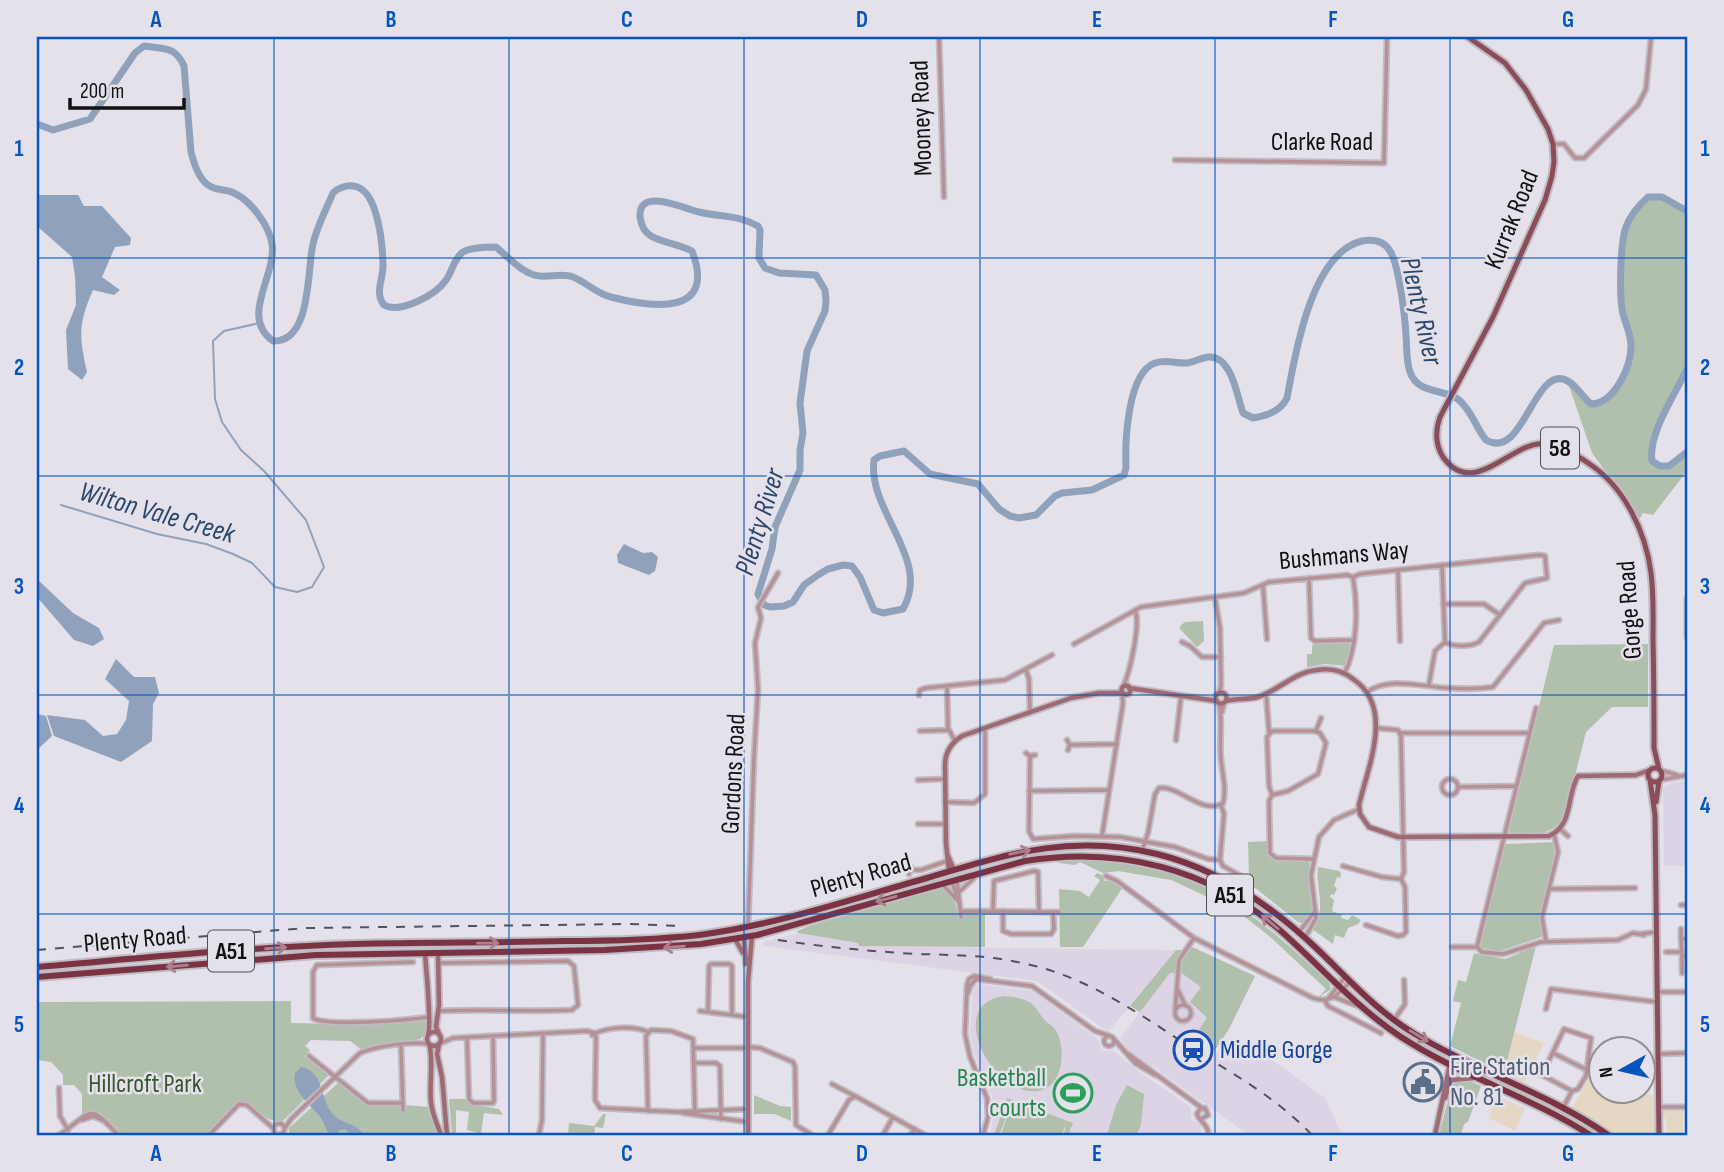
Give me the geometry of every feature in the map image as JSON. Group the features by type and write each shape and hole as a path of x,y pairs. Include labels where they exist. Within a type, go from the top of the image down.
{"highway":[{"name":"Plenty Road","path":"37,967 287,947 653,939 748,927 1040,848 1095,845 1145,851 1192,865 1225,880 1262,902 1302,935 1394,1020 1456,1056 1563,1108 1608,1135"},
{"name":"Plenty Road","path":"37,977 288,957 647,949 735,939 1025,861 1096,855 1154,863 1193,876 1231,895 1258,913 1364,1009 1401,1037 1590,1135"},
{"path":"952,871 955,881"},
{"name":"Gordons Road","path":"748,927 748,937"},
{"path":"1301,950 1297,939 1302,935"},
{"path":"425,943 425,953"},
{"path":"438,943 438,953"},
{"path":"1452,1065 1456,1056"}],"main road":[{"name":"Kurrak Road","path":"1451,396 1487,330 1545,200 1553,172 1553,144 1542,117 1515,74 1501,60 1468,37"},
{"name":"Gorge Road","path":"1451,396 1437,426 1437,441 1443,457 1456,468 1480,472 1530,445 1550,444 1575,455 1600,471 1626,503 1643,542 1651,572 1654,748 1651,770"},
{"name":"Gorge Road","path":"1654,748 1659,770"},
{"path":"1651,770 1659,770"},
{"name":"58","path":"1651,770 1648,776 1655,815 1658,1036"},
{"name":"58","path":"1655,815 1662,776 1659,770"},
{"path":"1649,780 1660,780"},
{"name":"58","path":"1658,1107 1658,1135"}],"street":[{"name":"Mooney Road","path":"939,37 944,197"},
{"name":"Clarke Road","path":"1175,160 1384,163 1387,37"},
{"path":"1553,144 1564,144 1575,159 1584,158 1638,106 1646,89 1651,37"},
{"name":"Bushmans Way","path":"1074,644 1143,607 1244,593 1269,582 1347,575 1353,577 1360,573 1545,556 1547,578 1526,582 1500,615"},
{"path":"1429,685 1435,651 1444,642 1442,565"},
{"path":"1398,570 1400,641"},
{"name":"Gordons Road","path":"748,927 758,689 755,643 761,618 758,607 778,573"},
{"path":"1344,674 1353,657 1353,577"},
{"path":"1309,578 1311,638 1354,640"},
{"path":"1263,586 1267,639"},
{"path":"1215,598 1220,628 1222,767 1225,797 1221,805 1224,814 1220,860 1223,866 1248,880"},
{"path":"1687,599 1687,637"},
{"path":"1443,604 1484,604 1500,615 1476,644 1451,645 1444,642"},
{"path":"1102,836 1138,620 1135,610"},
{"path":"1367,692 1379,685 1494,687 1544,623 1559,620"},
{"path":"1182,642 1202,657 1221,657"},
{"path":"919,695 920,690 925,688 1005,680 1052,656"},
{"path":"952,871 947,853 945,824 945,757 956,740 1071,698 1110,692 1139,690 1205,699 1254,698 1309,671 1325,669 1355,679 1367,692 1375,710 1376,730 1359,810 1363,821 1373,830 1403,837 1553,834 1565,821 1573,791 1580,777 1636,775 1651,770"},
{"path":"1025,670 1029,679 1030,713"},
{"path":"947,686 948,730 956,740"},
{"path":"1264,694 1270,733 1271,855 1314,859"},
{"path":"1176,740 1181,696"},
{"path":"1477,947 1536,708"},
{"path":"1316,732 1321,718"},
{"path":"945,803 974,803 985,794 984,729"},
{"path":"920,731 948,730"},
{"path":"1376,730 1395,730 1401,735 1530,734"},
{"path":"1270,733 1316,732 1322,735 1326,743 1318,774 1288,791 1272,795"},
{"path":"1343,866 1395,880 1404,875 1401,735"},
{"path":"1068,745 1117,744"},
{"path":"1030,755 1029,831 1033,839 1102,836 1175,847 1220,860"},
{"path":"1659,770 1687,775"},
{"path":"1636,775 1649,780"},
{"path":"1660,780 1679,775"},
{"path":"918,780 945,779"},
{"path":"1451,779 1458,787 1450,794 1443,788 1445,781 1451,779"},
{"path":"1145,851 1156,792 1160,787 1202,803 1221,805"},
{"path":"1458,787 1516,788"},
{"path":"1029,791 1109,790"},
{"path":"1302,935 1316,918 1311,878 1322,832 1329,823 1346,813 1359,810"},
{"path":"918,824 945,824"},
{"path":"1560,829 1568,836"},
{"path":"1546,941 1542,917 1558,847 1553,834"},
{"name":"Plenty Road","path":"910,870 921,870 949,860"},
{"path":"993,911 994,881 1034,871 1038,872 1039,878 1039,912"},
{"path":"958,902 962,886 978,874"},
{"path":"1106,876 1118,881 1195,938 1313,998 1326,1001 1334,997 1340,987"},
{"path":"1366,925 1398,936 1405,934 1405,887 1401,879"},
{"path":"955,881 959,893"},
{"path":"955,881 961,917"},
{"path":"942,884 958,902"},
{"path":"1549,889 1635,888"},
{"path":"1681,905 1687,905"},
{"path":"1302,935 1316,909"},
{"path":"961,911 1003,911 1056,912 1054,929 1051,934 1004,932 1003,911"},
{"path":"1681,929 1684,955 1682,973"},
{"path":"1452,947 1477,947 1483,953 1503,954 1546,941 1618,940 1633,933 1643,935 1657,932"},
{"name":"Gordons Road","path":"748,937 748,1135"},
{"path":"1178,988 1190,1013 1185,1020 1177,1018 1175,1012 1179,960 1195,938"},
{"path":"735,939 743,950 748,980"},
{"path":"1681,939 1687,939"},
{"path":"1666,952 1684,955"},
{"path":"403,963 416,953"},
{"path":"425,953 431,1027 428,1035 431,1053 431,1102 435,1120 444,1135"},
{"path":"438,953 439,1012 436,1027 441,1038 437,1054 444,1135"},
{"path":"412,962 315,966 313,1014 317,1020 346,1022 429,1017 439,1012 493,1009 520,1013 576,1008 578,1001 572,962 438,963"},
{"path":"708,1012 709,966 730,964 732,1016"},
{"path":"983,1135 988,1104 983,1084 967,1048 964,1027 966,1000 971,980 976,979 1032,986 1095,1031 1111,1037 1129,1055 1207,1110 1208,1133"},
{"path":"1326,1001 1347,979"},
{"path":"1394,1020 1405,1004 1404,980"},
{"path":"1546,1009 1551,989 1657,1002"},
{"path":"1657,992 1687,992"},
{"path":"1334,997 1364,1009"},
{"path":"1326,1001 1328,1006 1381,1034"},
{"path":"1175,1012 1179,1006 1187,1006"},
{"path":"700,1011 748,1017"},
{"path":"1542,1075 1564,1028 1591,1038 1586,1076 1578,1089 1572,1091 1563,1108"},
{"path":"413,1043 434,1032 453,1038 587,1031 593,1034 603,1030 638,1029 678,1033 693,1040 695,1113"},
{"path":"1095,1031 1109,1046 1123,1050"},
{"path":"648,1032 648,1111"},
{"path":"540,1135 543,1034"},
{"path":"593,1034 598,1105 695,1113 748,1122"},
{"path":"467,1038 469,1099 473,1103 481,1104 495,1101 493,1037"},
{"path":"1104,1042 1105,1038 1111,1037"},
{"path":"1109,1046 1113,1043 1111,1037"},
{"path":"279,1133 335,1077 362,1055 378,1049 413,1043 433,1046 453,1038"},
{"path":"401,1045 403,1110"},
{"path":"694,1048 758,1047 793,1062 796,1125 812,1135"},
{"path":"1658,1054 1687,1053"},
{"path":"1553,1054 1587,1070"},
{"path":"1129,1055 1141,1068 1160,1077"},
{"path":"309,1056 368,1102 403,1103"},
{"path":"694,1063 715,1063 720,1066 721,1119"},
{"path":"1443,1102 1451,1080 1452,1065"},
{"path":"1435,1135 1452,1065"},
{"path":"1532,1070 1572,1091"},
{"path":"1451,1080 1477,1078"},
{"path":"832,1084 925,1135"},
{"path":"60,1088 60,1116 68,1130"},
{"path":"828,1135 854,1096"},
{"path":"1190,1099 1208,1133"},
{"path":"209,1135 237,1104 253,1111 279,1133"},
{"path":"1658,1107 1687,1107"},
{"path":"1197,1113 1202,1108"},
{"path":"695,1113 748,1109"},
{"path":"435,1120 441,1120 444,1113"},
{"path":"60,1135 93,1114 106,1122 118,1135"},
{"path":"1201,1119 1208,1115"},
{"path":"883,1135 893,1117"},
{"path":"264,1119 279,1124 291,1119"},
{"path":"279,1124 279,1133"},
{"path":"279,1124 279,1133"},
{"path":"910,1135 915,1129"}],"shaded area":[{"path":"1687,781 1687,866 1664,866 1663,788 1673,782"},
{"path":"798,933 858,943 859,946 1176,950 1108,1032 1037,981 763,946 763,942"},
{"path":"1183,972 1201,987 1197,1010 1207,1018 1214,1042 1211,1047 1231,1061 1247,1042 1325,1098 1342,1135 1249,1135 1158,1068 1143,1064 1126,1048 1121,1040 1122,1035 1170,973"},
{"path":"976,984 1032,991 1098,1039 1105,1051 1113,1050 1191,1107 1191,1119 1201,1125 1201,1135 990,1135 994,1113 992,1096 975,1056 970,1034 973,986"},
{"path":"1514,1032 1544,1043 1524,1083 1504,1073"},
{"path":"1588,1080 1588,1106 1654,1106 1655,1135 1615,1135 1572,1108"},
{"path":"1496,1096 1525,1108 1515,1131 1489,1118"},
{"path":"1661,1110 1683,1110 1685,1135 1667,1135 1666,1119"}],"green space":[{"path":"1654,196 1687,211 1687,369 1657,430 1651,453 1652,461 1660,466 1669,466 1687,452 1687,471 1653,515 1642,513 1637,520 1623,495 1592,453 1567,380 1591,404 1599,402 1614,390 1625,370 1631,342 1622,306 1623,243 1633,212 1642,202"},
{"path":"1203,621 1204,641 1197,647 1180,626 1185,622"},
{"path":"1347,642 1352,647 1347,666 1325,664 1307,667 1307,654 1312,654 1314,643"},
{"path":"1648,644 1648,707 1612,707 1586,732 1565,816 1560,823 1541,833 1510,834 1509,829 1554,645"},
{"path":"1268,841 1268,855 1271,859 1309,861 1313,908 1304,924 1254,887 1249,875 1248,842"},
{"path":"1556,842 1541,913 1542,937 1500,951 1482,948 1480,941 1505,844"},
{"path":"1078,859 1156,870 1217,893 1271,931 1329,983 1331,989 1319,997 1326,989 1268,935 1236,910 1171,880 1118,871 1103,873 1080,862 1075,865 1059,863 1059,860"},
{"path":"1318,867 1340,871 1341,874 1334,886 1337,888 1334,895 1331,894 1330,897 1334,900 1332,911 1342,915 1341,918 1348,920 1352,915 1361,920 1348,928 1344,938 1335,935 1333,944 1312,929 1317,922 1320,907"},
{"path":"1097,873 1102,875 1105,881 1114,881 1123,887 1083,947 1060,947 1059,889 1080,891 1089,897 1100,880 1094,876"},
{"path":"943,888 955,903 959,918 966,913 985,913 985,947 859,946 858,943 797,931 812,925"},
{"path":"1190,946 1255,976 1229,1029 1215,1050 1211,1047 1213,1042 1199,1029 1207,1018 1190,1002 1201,987 1180,972 1181,960"},
{"path":"1536,946 1504,1073 1450,1046 1461,1003 1453,1001 1458,980 1466,982 1474,953 1505,959"},
{"path":"1176,950 1182,950 1175,973 1170,973 1140,1012 1130,1006"},
{"path":"1003,996 1020,998 1031,1003 1057,1034 1062,1051 1060,1070 1051,1085 1045,1089 1028,1091 1011,1084 995,1071 984,1053 977,1035 977,1017 985,1004"},
{"name":"Hillcroft Park","path":"291,1001 291,1023 342,1024 423,1019 429,1023 427,1033 420,1039 362,1050 350,1041 311,1040 305,1046 310,1050 305,1056 330,1074 283,1121 270,1120 239,1102 207,1135 121,1135 99,1112 89,1111 82,1115 82,1094 74,1085 63,1085 63,1075 51,1062 38,1060 37,1090 37,1002"},
{"path":"1467,1080 1481,1086 1468,1122 1464,1124 1461,1135 1439,1135 1454,1081"},
{"path":"339,1082 369,1105 398,1105 402,1110 405,1105 429,1107 439,1135 289,1135 289,1128"},
{"name":"Basketball courts","path":"1066,1082 1083,1083 1079,1105 1063,1103"},
{"path":"1127,1085 1144,1094 1141,1125 1136,1135 1107,1135 1116,1105"},
{"path":"754,1095 780,1106 791,1107 791,1121 774,1114 754,1114"},
{"path":"1007,1098 1073,1123 1068,1135 1064,1135 1066,1125 1061,1135 1001,1135 1011,1105 999,1135 994,1135"},
{"path":"449,1099 467,1099 473,1105 499,1109 503,1115 484,1113 481,1134 467,1130 469,1112 456,1110 456,1135 452,1135"},
{"path":"603,1114 606,1114 603,1128 595,1127 594,1135 568,1135 569,1123 594,1126"}],"water":[{"path":"37,195 78,195 84,206 102,206 131,238 130,245 115,247 102,277 120,290 114,295 93,290 88,302 81,330 87,372 82,380 68,369 66,330 76,305 72,257 37,226"},
{"path":"624,544 643,553 652,552 658,557 655,571 649,575 618,563 617,555"},
{"path":"37,579 73,613 99,628 104,639 93,646 74,640 37,597"},
{"path":"116,659 134,677 155,677 159,693 153,704 152,741 121,762 54,736 47,715 85,720 103,736 117,734 126,720 129,701 105,679"},
{"path":"37,714 46,716 52,736 37,750"},
{"path":"301,1067 318,1079 332,1113 364,1135 350,1135 345,1129 338,1131 338,1135 329,1134 321,1118 296,1086 295,1073"}],"waterway":[{"name":"Plenty River","path":"37,124 53,130 90,119 135,53 144,46 168,50 177,55 184,66 191,152 199,174 211,187 234,193 247,202 263,222 270,237 272,256 259,308 259,320 263,331 273,341 286,338 295,330 301,318 317,231 333,193 345,186 362,189 374,208 383,259 380,296 384,305 391,307 417,302 434,292 446,280 463,252 492,247 496,247 516,265 534,275 569,276 596,291 628,301 645,304 677,302 688,297 696,287 697,272 692,251 646,232 640,217 641,208 646,203 654,201 674,204 699,212 744,220 758,226 759,258 765,268 779,273 816,275 825,290 826,301 825,311 807,351 800,403 803,433 800,470 775,527 772,549 758,594 764,605 784,606 793,602 804,585 828,569 843,565 852,566 860,577 874,610 883,613 903,609 910,590 910,572 905,553 874,479 874,460 880,456 904,451 930,474 978,484 999,509 1019,518 1036,515 1055,496 1062,493 1092,490 1124,475 1127,426 1133,394 1146,369 1155,363 1187,363 1208,357 1216,358 1223,363 1232,378 1243,413 1253,418 1268,414 1277,410 1287,398 1301,333 1318,285 1344,249 1370,240 1385,245 1393,258 1403,304 1408,363 1414,379 1425,388 1459,400 1486,440 1498,443 1509,438 1518,428 1543,389 1553,380 1563,379 1575,386 1591,404 1607,398 1614,391 1628,364 1631,346 1621,296 1621,257 1626,227 1635,211 1648,197 1662,197 1687,211"},
{"name":"Wilton Vale Creek","path":"61,505 157,534 206,544 233,554 252,563 275,587 297,592 312,587 324,567 306,520 264,471 241,450 222,422 215,399 213,341 224,331 260,323"},
{"name":"Plenty River","path":"1687,369 1658,426 1652,461 1660,466 1669,466 1687,452"}],"railway":[{"path":"37,950 305,928 630,924 679,926"},
{"path":"778,940 864,950 996,958 1069,977 1113,998 1242,1079 1286,1111 1312,1135"}],"place":[{"name":"Middle Gorge","path":"1193,1050"},
{"name":"Fire Station No. 81","path":"1423,1082"},
{"name":"Basketball courts","path":"1073,1093"}]}
